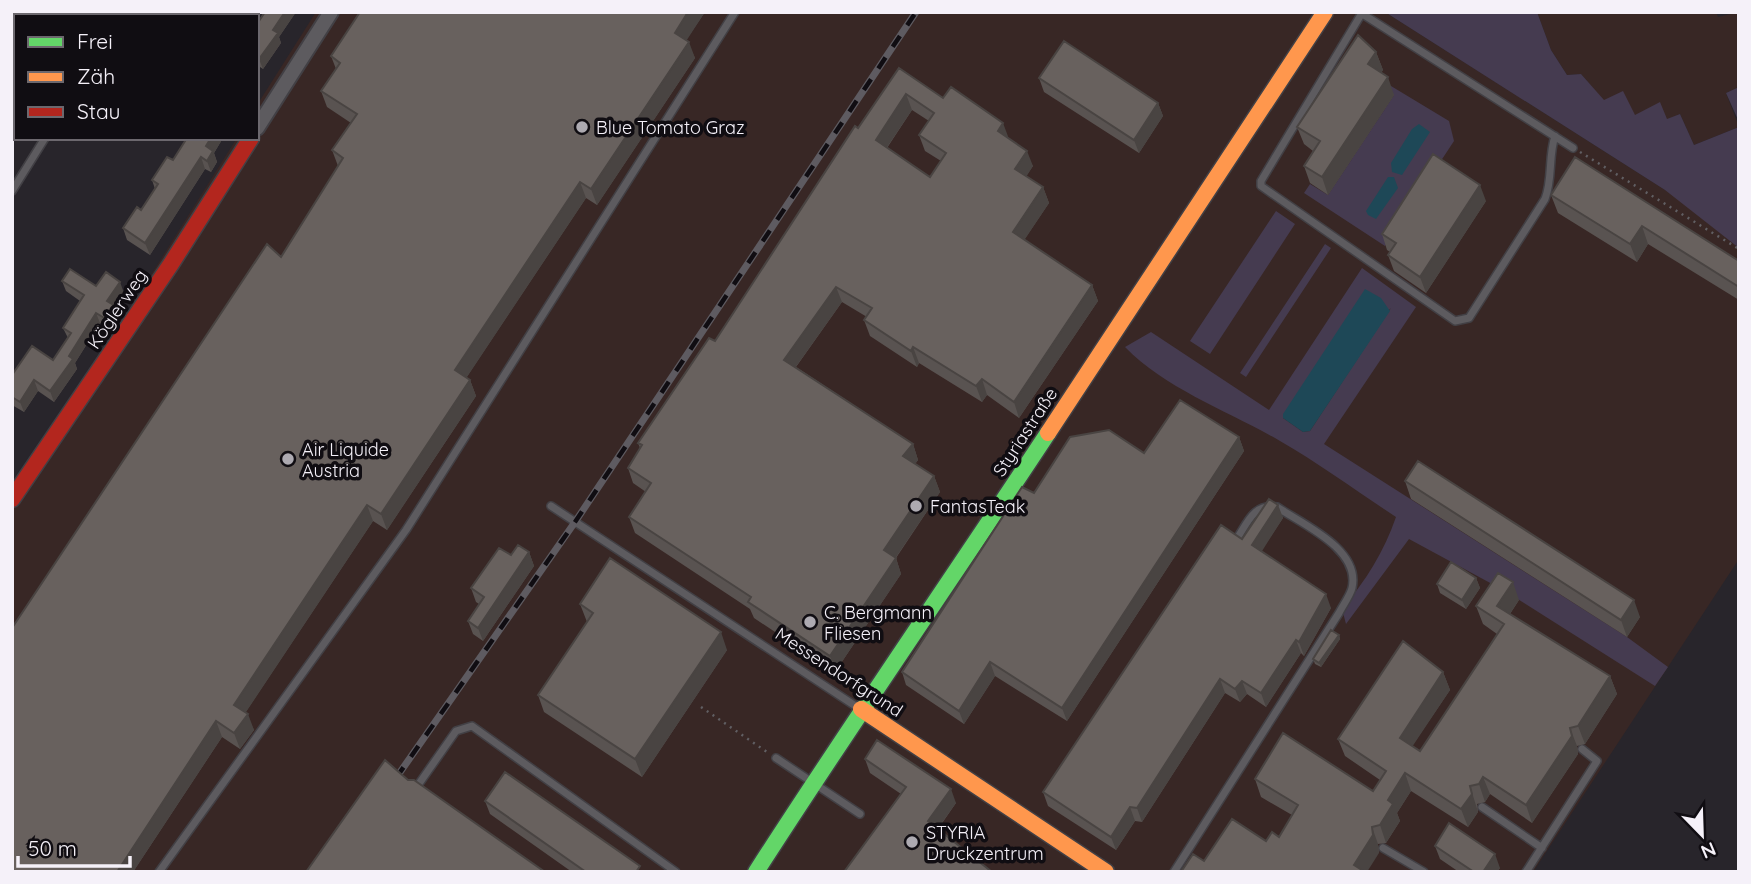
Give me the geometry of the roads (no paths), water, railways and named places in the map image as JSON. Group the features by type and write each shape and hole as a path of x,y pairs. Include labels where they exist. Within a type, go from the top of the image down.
{"street":[{"path":"259,125 331,12"},
{"name":"Styriastraße","path":"756,872 861,709 955,574 1325,12"},
{"name":"Köglerweg","path":"12,499 171,264 250,140"},
{"name":"Messendorfgrund","path":"861,709 1106,872"}],"lane":[{"path":"159,872 406,530 735,12"},
{"path":"1555,136 1549,153 1549,186 1545,199 1469,318 1455,321 1261,184 1361,13 1555,136 1573,148"},
{"path":"12,191 44,140"},
{"path":"1174,872 1339,613 1352,588 1352,573 1341,552 1277,508 1267,505 1259,508 1238,537"},
{"name":"Messendorfgrund","path":"551,506 861,709"},
{"path":"416,788 456,730 472,726 676,872"},
{"path":"1526,872 1597,761 1581,749"},
{"path":"776,758 860,814"},
{"path":"1482,807 1542,848"},
{"path":"1383,848 1424,872"}],"water":[{"path":"1419,124 1430,132 1402,175 1392,172 1391,163 1412,129"},
{"path":"1388,177 1394,177 1398,188 1376,219 1366,211"},
{"path":"1365,289 1381,298 1390,311 1310,431 1303,432 1283,418 1283,414"}],"railway":[{"path":"396,778 575,522 916,12"}],"place":[{"name":"Blue Tomato Graz","path":"582,127"},
{"name":"Air Liquide Austria","path":"288,459"},
{"name":"FantasTeak","path":"916,506"},
{"name":"C. Bergmann Fliesen","path":"810,622"},
{"name":"STYRIA Druckzentrum","path":"912,842"}]}
